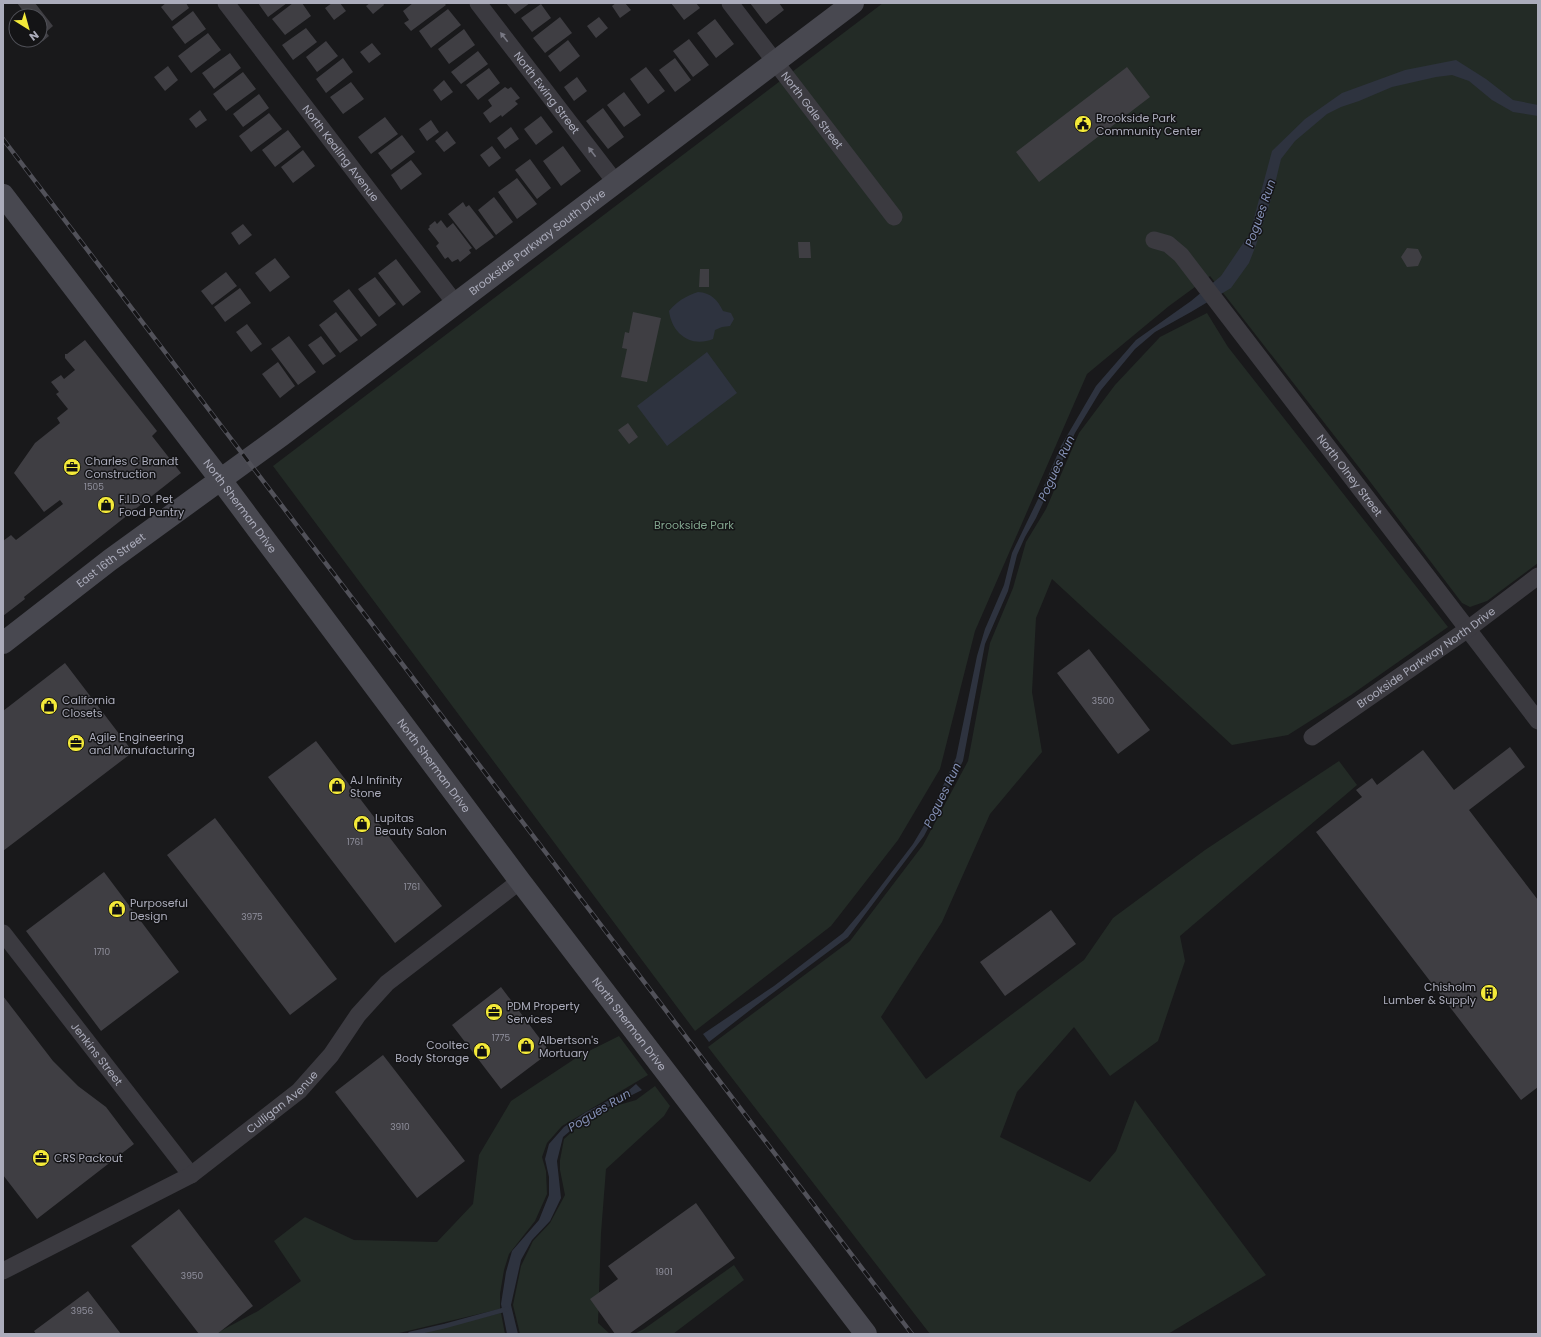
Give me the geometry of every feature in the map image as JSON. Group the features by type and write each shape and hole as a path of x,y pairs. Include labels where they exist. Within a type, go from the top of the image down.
{"main road":[{"name":"Brookside Parkway South Drive","path":"220,479 616,183 853,3"},
{"name":"North Sherman Drive","path":"3,195 220,479 520,881 866,1334"},
{"name":"East 16th Street","path":"3,643 110,560 220,479"}],"street":[{"name":"North Kealing Avenue","path":"226,3 455,304"},
{"name":"North Ewing Street","path":"478,3 616,183"},
{"name":"North Gale Street","path":"730,3 894,217"},
{"name":"North Olney Street","path":"1154,240 1168,244 1181,255 1538,721"},
{"name":"Brookside Parkway North Drive","path":"1312,737 1468,628 1538,576"},
{"name":"Culligan Avenue","path":"3,1272 191,1175 299,1091 331,1054 358,1015 387,983 520,881"},
{"name":"Jenkins Street","path":"3,933 191,1175"}],"green space":[{"name":"Brookside Park","path":"883,3 1538,3 1538,563 1487,601 1470,607 1462,603 1368,479 1210,276 1169,306 1087,374 975,631 940,769 898,840 831,926 695,1031 273,466"},
{"path":"1207,313 1228,347 1448,627 1351,695 1288,735 1232,745 1052,579 1036,618 1032,692 1042,752 990,814 942,922 881,1017 926,1079 1084,960 1113,918 1205,850 1339,761 1357,785 1180,936 1185,961 1158,1041 1110,1076 1074,1027 1017,1092 1000,1137 1090,1182 1116,1151 1135,1100 1266,1275 1168,1334 930,1334 708,1047 850,941 923,845 968,761 990,643 1013,588 1026,542 1046,509 1079,433 1115,385 1160,337"},
{"path":"619,1036 648,1075 562,1126 547,1143 542,1157 546,1171 547,1194 535,1221 509,1254 504,1270 500,1294 500,1309 395,1334 215,1334 258,1311 301,1281 274,1241 305,1217 354,1240 437,1242 473,1204 479,1155 511,1101 579,1056"},
{"path":"655,1086 670,1106 664,1116 606,1169 601,1233 598,1323 610,1334 520,1334 513,1305 521,1266 533,1241 550,1223 565,1195 560,1170 560,1160 564,1139 585,1120 612,1107 636,1100"},
{"path":"734,1265 744,1280 673,1334 634,1334 644,1329"},
{"path":"501,1313 505,1334 414,1334"}],"water":[{"name":"Pogues Run","path":"1456,60 1486,79 1513,100 1538,105 1538,116 1513,112 1492,100 1469,81 1452,75 1392,87 1341,107 1327,114 1295,141 1281,159 1272,196 1249,263 1231,288 1155,332 1135,349 1101,390 1075,433 1036,518 1017,555 1008,591 985,644 963,761 924,836 848,937 709,1042 703,1034 774,986 843,933 865,907 913,844 925,824 956,758 977,656 985,629 1004,585 1012,553 1040,495 1061,446 1096,386 1136,340 1191,301 1221,276 1250,233 1272,151 1305,119 1342,93 1405,70"},
{"path":"698,292 713,297 723,311 731,313 734,319 730,326 715,330 713,339 697,342 684,337 678,332 671,319 669,311 682,299"},
{"path":"707,352 737,393 667,446 637,406"},
{"name":"Pogues Run","path":"636,1084 642,1090 584,1119 563,1137 557,1161 561,1198 550,1221 532,1240 521,1260 511,1305 518,1334 507,1334 501,1304 506,1272 512,1251 539,1220 549,1195 549,1177 545,1159 549,1144 564,1127 586,1112 629,1090"}],"building":[{"path":"17,3 35,3 39,8 21,8"},
{"path":"166,3 186,3 189,8 172,21 161,7"},
{"path":"258,3 287,3 268,17"},
{"path":"293,3 302,3 311,16 285,35 272,19"},
{"path":"332,3 340,3 346,11 334,20 325,8"},
{"path":"370,3 383,3 384,5 373,14 366,6"},
{"path":"413,3 444,3 446,5 411,31 404,23 409,20 403,11"},
{"path":"506,3 530,3 515,14"},
{"path":"616,3 625,3 631,10 620,18 612,6"},
{"path":"671,3 696,3 700,8 684,20"},
{"path":"750,3 779,3 784,10 766,24"},
{"path":"541,4 551,18 532,32 521,18"},
{"path":"448,9 461,25 431,48 419,31"},
{"path":"193,11 206,29 185,44 172,27"},
{"path":"560,17 572,33 545,53 533,38"},
{"path":"599,17 608,28 596,38 587,26"},
{"path":"715,19 734,44 716,58 697,33"},
{"path":"48,20 53,26 48,30"},
{"path":"306,28 317,42 293,60 282,45"},
{"path":"464,29 475,45 449,64 438,49"},
{"path":"208,33 221,50 191,73 178,56"},
{"path":"689,39 709,65 693,77 673,51"},
{"path":"568,40 580,56 560,72 548,56"},
{"path":"326,41 338,56 317,72 306,57"},
{"path":"372,43 381,54 369,63 360,52"},
{"path":"478,51 488,64 461,84 451,72"},
{"path":"230,53 241,68 214,89 202,73"},
{"path":"343,58 353,72 326,93 316,79"},
{"path":"675,58 691,80 675,92 659,70"},
{"path":"168,66 178,80 165,91 154,77"},
{"path":"646,67 665,91 648,104 630,79"},
{"name":"Brookside Park Community Center","path":"1127,67 1150,97 1039,182 1016,152"},
{"path":"489,68 500,83 478,100 466,85"},
{"path":"243,72 256,89 226,111 213,94"},
{"path":"577,77 587,91 574,101 564,87"},
{"path":"444,80 453,92 441,101 433,90"},
{"path":"351,82 364,99 343,114 330,97"},
{"path":"505,87 508,89 511,87 520,98 515,101 518,104 502,117 501,115 490,123 483,113 492,106 488,100"},
{"path":"624,92 641,115 624,127 607,105"},
{"path":"259,94 269,108 243,127 233,114"},
{"path":"603,108 624,137 608,149 586,121"},
{"path":"200,110 207,120 196,128 189,119"},
{"path":"269,113 282,129 251,152 239,136"},
{"path":"541,116 553,132 536,145 524,129"},
{"path":"385,117 398,134 371,154 358,137"},
{"path":"431,120 439,132 427,141 419,129"},
{"path":"511,127 519,139 505,149 497,138"},
{"path":"288,130 301,147 275,167 262,150"},
{"path":"447,131 456,143 444,152 435,141"},
{"path":"402,135 415,152 391,170 378,153"},
{"path":"492,146 501,158 489,167 480,155"},
{"path":"563,146 581,171 561,186 543,161"},
{"path":"303,150 315,166 293,183 281,167"},
{"path":"530,159 551,188 537,199 515,170"},
{"path":"411,160 422,174 401,190 391,175"},
{"path":"517,178 537,204 517,219 498,192"},
{"path":"494,197 513,222 496,235 478,210"},
{"path":"463,202 466,207 469,205 494,237 476,250 448,214"},
{"path":"441,220 447,228 453,223 472,248 469,250 471,253 460,262 458,259 452,262 448,257 445,259 436,246 439,243 428,229 430,227 429,226 435,221 437,224"},
{"path":"243,224 252,235 239,245 231,233"},
{"path":"798,242 810,242 811,258 799,258"},
{"path":"1407,248 1418,249 1422,257 1418,266 1407,267 1401,257"},
{"path":"275,258 290,277 270,292 255,273"},
{"path":"396,259 421,292 403,306 378,273"},
{"path":"700,269 709,269 709,287 699,287"},
{"path":"226,272 237,286 212,305 201,291"},
{"path":"375,277 396,304 379,317 358,289"},
{"path":"240,288 251,303 225,322 214,307"},
{"path":"349,289 377,325 361,337 333,301"},
{"path":"336,312 358,340 340,353 319,325"},
{"path":"633,312 661,318 647,382 621,377 627,349 622,348 625,332 629,333"},
{"path":"247,324 262,344 251,352 236,332"},
{"path":"289,336 316,372 298,385 271,349"},
{"path":"321,336 336,356 323,365 308,345"},
{"path":"85,340 157,431 152,436 181,473 24,597 25,599 3,616 3,541 11,535 16,540 63,504 60,500 44,512 14,473 35,443 60,423 57,418 68,409 56,394 59,392 51,382 61,375 64,379 75,370 65,358 65,354"},
{"path":"278,362 295,386 280,398 262,374"},
{"path":"628,423 638,437 629,444 618,430"},
{"path":"1089,649 1150,730 1118,754 1057,673"},
{"path":"65,663 133,752 3,851 3,711"},
{"path":"316,741 442,906 395,943 268,777"},
{"name":"Chisholm Lumber & Supply","path":"1510,747 1525,767 1469,810 1538,900 1538,1087 1521,1100 1316,832 1362,797 1356,790 1372,778 1377,785 1423,750 1454,790"},
{"path":"215,818 337,979 290,1015 167,855"},
{"path":"104,872 179,972 101,1031 26,931"},
{"path":"1051,910 1076,944 1005,996 980,962"},
{"path":"501,987 550,1052 501,1089 452,1025"},
{"path":"3,996 53,1061 78,1086 106,1107 134,1144 37,1219 3,1175"},
{"path":"383,1055 465,1161 417,1198 335,1092"},
{"path":"696,1203 735,1258 629,1334 615,1334 590,1299 618,1279 608,1266"},
{"path":"179,1209 253,1306 217,1334 199,1334 131,1246"},
{"path":"88,1291 121,1334 36,1334 34,1331"}],"waterway":[{"path":"410,1334 507,1309"}],"railway":[{"path":"3,139 912,1334"}],"place":[{"name":"Brookside Park Community Center","path":"1083,124"},
{"name":"Charles C Brandt Construction","path":"72,467"},
{"name":"F.I.D.O. Pet Food Pantry","path":"106,505"},
{"name":"California Closets","path":"49,706"},
{"name":"Agile Engineering and Manufacturing","path":"76,743"},
{"name":"AJ Infinity Stone","path":"337,786"},
{"name":"Lupitas Beauty Salon","path":"362,824"},
{"name":"Purposeful Design","path":"117,909"},
{"name":"Chisholm Lumber & Supply","path":"1489,993"},
{"name":"PDM Property Services","path":"494,1012"},
{"name":"Albertson's Mortuary","path":"526,1046"},
{"name":"Cooltec Body Storage","path":"482,1051"},
{"name":"CRS Packout","path":"41,1158"}]}
